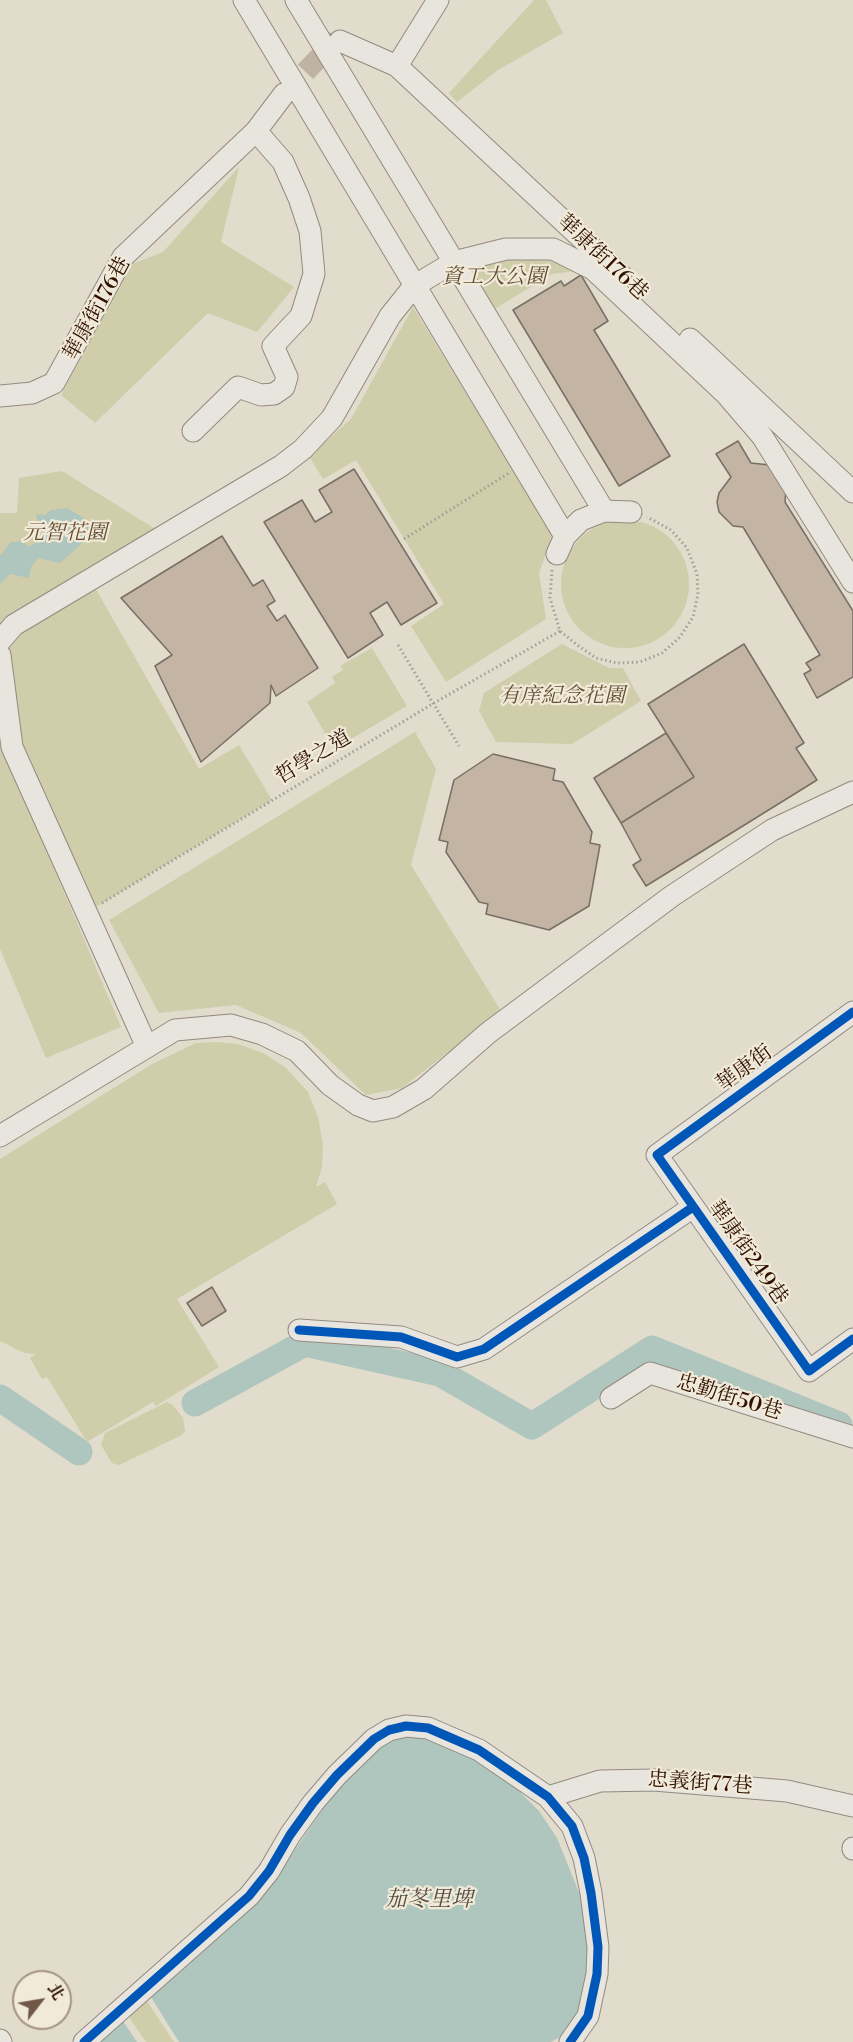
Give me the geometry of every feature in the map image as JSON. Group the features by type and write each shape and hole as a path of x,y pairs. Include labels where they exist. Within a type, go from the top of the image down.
{"street":[{"path":"244,0 523,464 561,545 581,520 604,511 631,512"},
{"path":"296,0 604,511"},
{"path":"397,66 438,0"},
{"name":"華康街176巷","path":"340,40 397,66 853,492"},
{"name":"華康街176巷","path":"0,396 32,393 54,383 123,257 256,131 284,94"},
{"path":"193,431 238,387 261,395 274,394 284,387 287,377 273,346 300,316 314,274 310,231 299,198 283,162 256,131"},
{"path":"0,641 14,625 281,466 303,449 332,418 390,316 414,286 454,261 506,249 553,249 593,268 725,393 762,436 853,582"},
{"path":"0,655 12,747 147,1047"},
{"path":"0,1136 175,1030 231,1024 262,1034 297,1051 330,1085 358,1105 373,1110 393,1107 424,1089 488,1033 672,897 772,830 853,792"},
{"name":"華康街","path":"657,1155 853,1012"},
{"name":"華康街249巷","path":"657,1155 809,1371 853,1339"},
{"path":"299,1330 401,1337 457,1357 475,1352 484,1349 693,1207"},
{"name":"忠勤街50巷","path":"611,1398 650,1373 853,1437"},
{"path":"84,2042 249,1896 269,1871 290,1834 313,1803 374,1739 389,1730 406,1726 428,1728 479,1750 548,1797 572,1826 584,1858 598,1947 597,1974 588,2016 570,2042"},
{"name":"忠義街77巷","path":"548,1797 600,1781 654,1780 787,1791 853,1806"}],"path":[{"path":"404,539 523,464"},
{"path":"561,545 551,576 550,598 560,632 596,658 617,663 640,662 662,653 680,637 693,617 698,594 697,574 687,548 671,530 650,518 631,512"},
{"path":"398,645 459,746"}],"green space":[{"path":"534,0 546,0 563,33 498,70 457,102 449,93"},
{"path":"239,167 221,242 294,287 257,332 208,313 95,423 61,395 132,264 163,252"},
{"name":"資工大公園","path":"511,249 593,269 552,274 486,314 454,262"},
{"path":"413,307 553,535 539,573 546,619 446,682 411,626 444,604 356,460 323,479 309,456 351,419"},
{"name":"元智花園","path":"62,471 165,535 90,579 199,769 239,745 272,800 86,913 35,823 121,1027 46,1058 0,949 0,513 17,513 19,478"},
{"path":"625,520 649,525 670,539 684,560 689,584 684,608 670,629 649,643 625,648 601,643 580,629 566,608 561,584 566,560 580,539 601,525"},
{"name":"有庠紀念花園","path":"562,644 609,668 623,668 641,701 572,744 496,742 479,711 484,693"},
{"path":"372,648 407,706 334,749 307,702 335,683 332,677 343,670 340,666"},
{"path":"415,732 436,769 411,865 501,1011 402,1088 366,1095 301,1033 236,1005 159,1013 109,920"},
{"path":"196,1043 238,1044 263,1053 285,1067 308,1092 318,1117 323,1145 322,1167 316,1187 325,1182 337,1204 177,1299 219,1367 156,1406 153,1402 87,1442 47,1377 42,1379 30,1358 36,1354 24,1353 0,1341 0,1159 152,1064"},
{"path":"167,1402 173,1405 183,1418 185,1431 182,1435 119,1465 112,1463 101,1445 105,1433"},
{"path":"141,1992 174,2042 146,2042 122,2007"}],"water":[{"path":"67,508 84,518 92,534 60,563 38,558 31,567 29,578 10,574 0,584 0,556 11,542 22,541 29,547 40,540 47,524 38,525 36,514 45,515 51,510"},
{"name":"茄苳里埤","path":"416,1732 452,1743 514,1786 539,1811 557,1838 584,1905 587,1943 587,1973 581,2007 562,2036 551,2042 179,2042 151,1997 157,1987 267,1891 333,1794 374,1749 396,1734"},
{"path":"119,2015 137,2042 89,2042"}],"building":[{"path":"581,275 608,321 594,330 670,456 619,486 513,310 561,281 564,286"},
{"path":"738,441 751,463 770,465 786,489 785,502 853,611 853,677 817,698 804,674 811,670 806,663 820,655 743,527 733,526 719,512 717,502 719,493 731,477 716,454"},
{"path":"354,469 437,603 401,625 387,602 370,613 383,635 348,658 264,522 302,500 315,522 332,512 319,490"},
{"path":"222,536 253,586 263,580 275,601 267,606 277,621 285,615 318,668 276,696 271,685 270,703 201,762 155,666 172,655 121,598"},
{"path":"744,644 804,743 796,748 817,780 646,886 633,865 641,860 621,823 694,777 648,704"},
{"path":"666,733 694,777 621,823 594,778"},
{"path":"493,754 555,769 553,780 563,782 592,832 590,843 600,845 589,906 549,930 486,914 488,904 479,902 446,852 448,842 439,840 454,780"},
{"path":"212,1287 226,1311 202,1326 187,1303"}],"waterway":[{"path":"195,1403 305,1343 440,1373 532,1426 652,1349 839,1425"},
{"path":"0,1398 79,1452"}],"tunnel":[{"path":"284,94 337,39"}],"cycle path":[{"path":"853,1012 657,1155 809,1371 853,1339"},
{"path":"299,1330 401,1337 457,1357 484,1349 693,1207"},
{"path":"84,2042 249,1896 269,1871 290,1835 313,1803 337,1775 374,1739 389,1730 406,1726 428,1728 479,1750 548,1797 572,1826 584,1858 598,1947 597,1974 588,2016 570,2042"}]}
